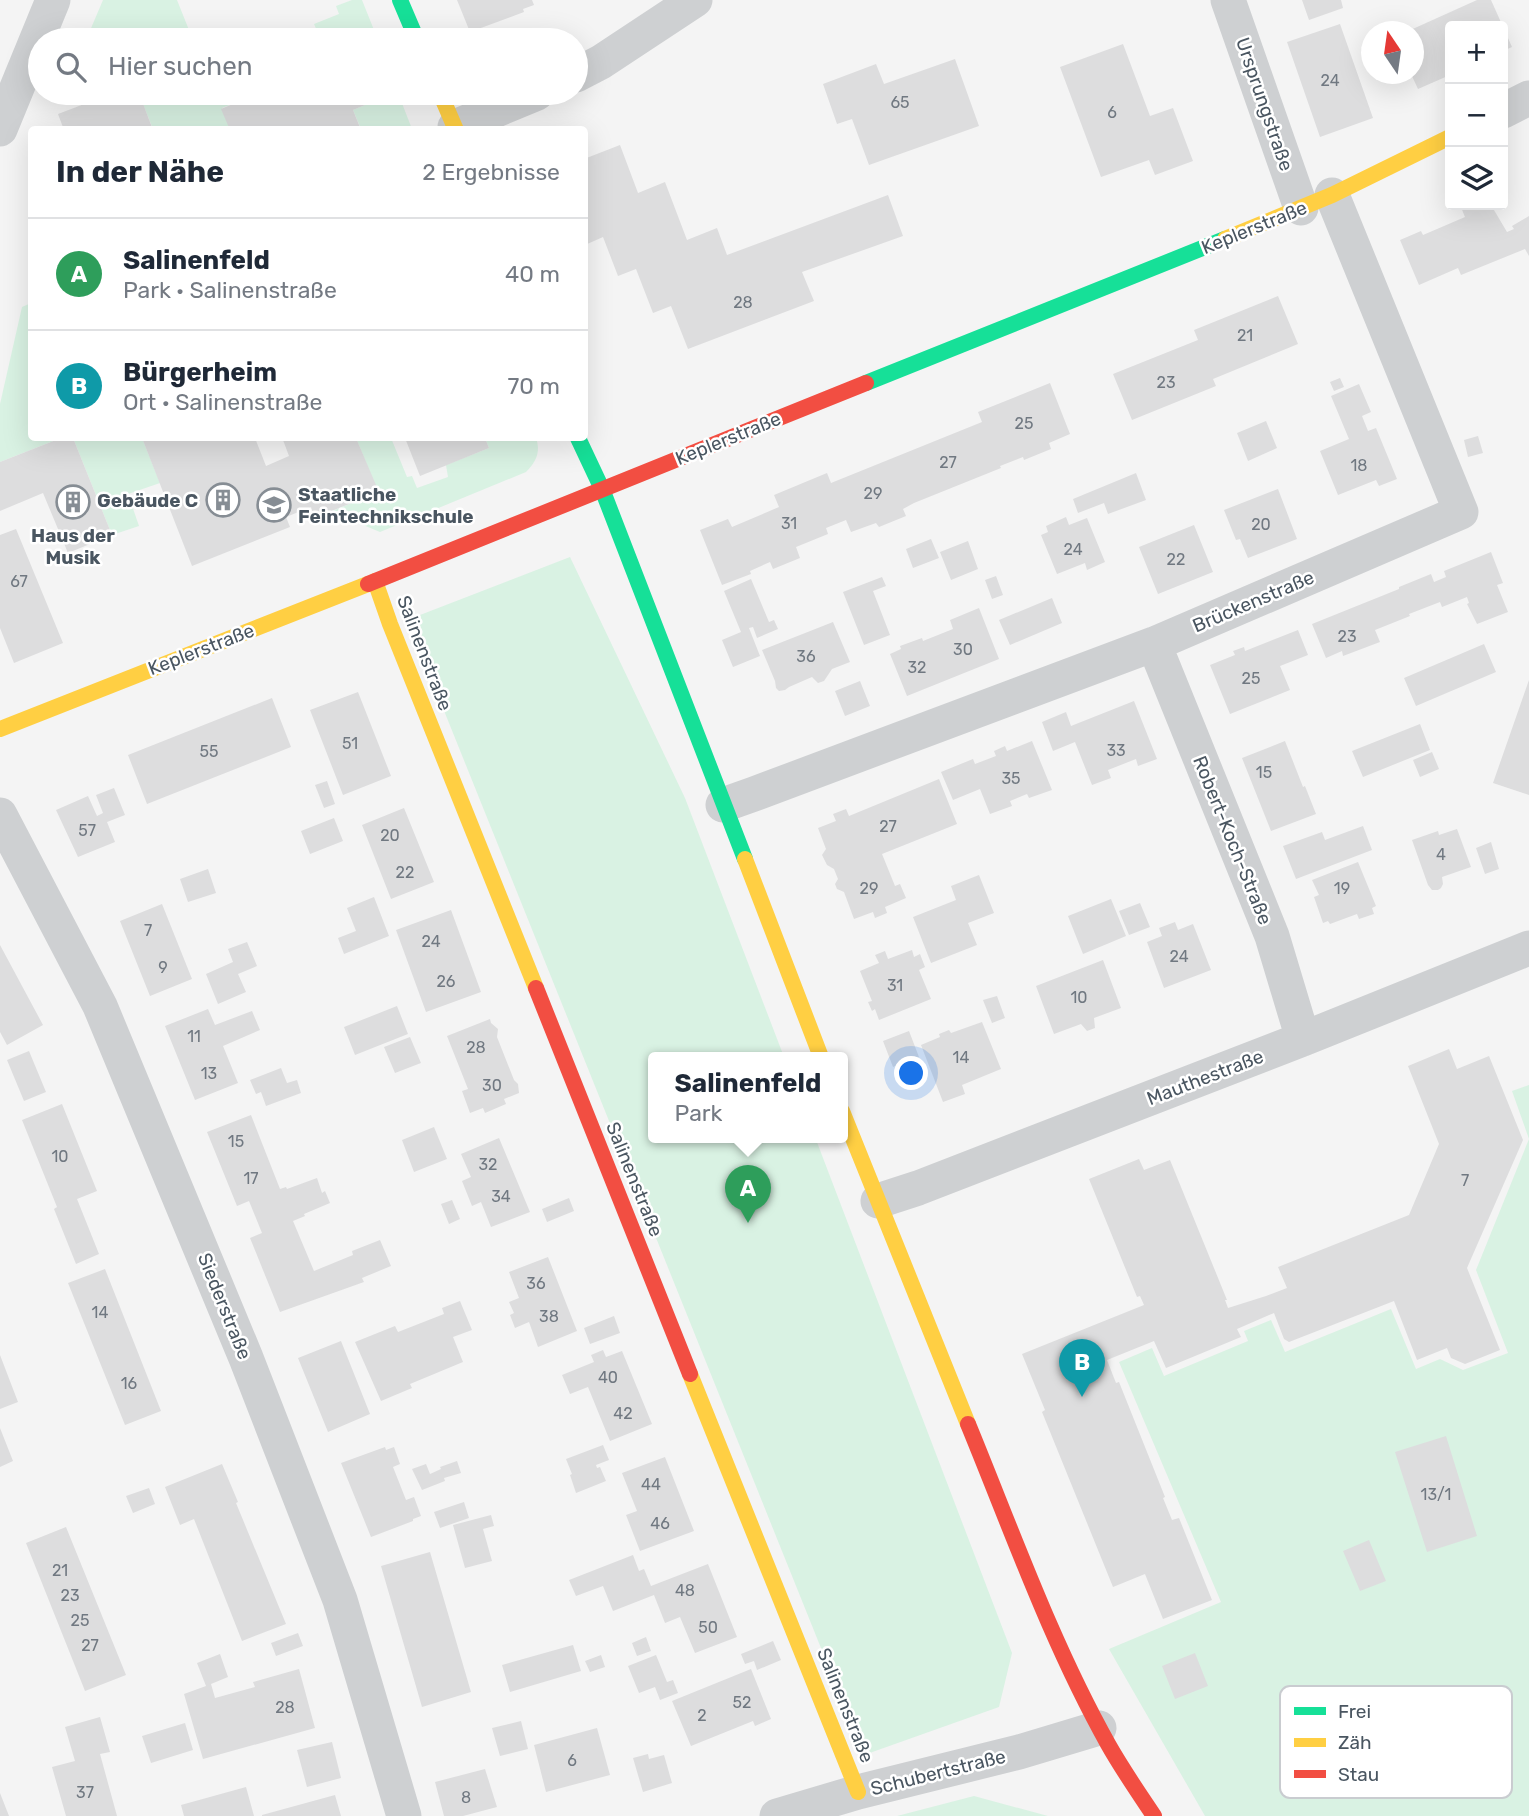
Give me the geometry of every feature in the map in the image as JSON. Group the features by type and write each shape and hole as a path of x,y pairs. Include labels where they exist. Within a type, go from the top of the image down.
{"street":[{"path":"41,28 53,0"},
{"path":"400,0 413,28"},
{"path":"588,69 695,0"},
{"name":"Ursprungstraße","path":"1228,0 1316,201"},
{"path":"0,126 28,59"},
{"path":"1508,108 1529,98"},
{"path":"445,105 454,126"},
{"path":"460,126 509,105"},
{"name":"Keplerstraße","path":"0,729 1316,201 1445,139"},
{"name":"Brückenstraße","path":"723,804 1154,644 1461,512 1316,201"},
{"path":"579,441 602,489 819,1052"},
{"name":"Salinenstraße","path":"374,581 858,1792"},
{"name":"Robert-Koch-Straße","path":"1154,644 1272,936 1303,1039"},
{"name":"Siederstraße","path":"0,815 100,1006 246,1357 340,1600 404,1816"},
{"name":"Mauthestraße","path":"878,1201 1303,1039 1529,948"},
{"path":"848,1126 1056,1638 1099,1728 1132,1786 1154,1816"},
{"name":"Schubertstraße","path":"777,1816 1099,1728"}],"green space":[{"path":"103,0 177,0 188,28 91,28"},
{"path":"352,0 362,0 373,28 316,28 314,24 339,14 336,6"},
{"path":"143,105 229,105 222,108 229,126 152,126"},
{"path":"365,105 403,105 411,126 360,126 353,110"},
{"path":"28,304 28,441 53,441 0,462 0,404 22,307"},
{"path":"74,441 143,441 160,483 128,494 139,526 112,535"},
{"path":"357,441 392,441 407,477 412,476 417,488 448,477 446,465 489,448 486,441 537,441 538,452 535,461 526,472 380,532 346,518 334,523 330,512 378,492"},
{"path":"570,557 685,798 782,1052 648,1052 648,1143 817,1143 1012,1653 999,1707 864,1755 416,641 420,615"},
{"path":"1529,1085 1529,1139 1512,1091"},
{"path":"1529,1139 1529,1816 1205,1816 1109,1649 1221,1602 1119,1362 1152,1348 1164,1376 1248,1341 1244,1331 1271,1320 1285,1352 1391,1309 1416,1369 1440,1359 1463,1370 1508,1353 1476,1270"},
{"path":"974,1796 1048,1816 897,1816"}],"building":[{"path":"457,0 532,0 534,5 523,9 524,12 481,28 468,28"},
{"path":"1302,0 1341,0 1343,8 1309,20"},
{"path":"1477,0 1491,0 1501,21 1445,21 1445,77 1418,89 1416,84 1424,84 1424,24"},
{"path":"1340,24 1373,118 1320,137 1287,42"},
{"path":"1123,44 1150,116 1173,108 1193,161 1155,175 1149,160 1101,177 1060,67"},
{"path":"955,59 979,126 869,165 852,119 837,124 823,84 876,64 884,84"},
{"path":"82,105 144,105 151,126 62,126 58,114"},
{"path":"230,105 365,105 353,110 359,126 228,126 221,109"},
{"path":"620,145 638,193 665,182 687,240 717,228 727,255 888,195 903,236 802,272 814,301 688,349 671,306 653,313 636,269 618,276 603,237 588,244 588,157"},
{"path":"1462,210 1494,210 1507,232 1529,216 1529,256 1525,249 1461,275 1458,268 1419,285 1400,240 1421,231 1423,235 1465,217"},
{"path":"1278,296 1298,344 1213,379 1216,386 1132,420 1113,374 1198,340 1194,330"},
{"path":"1340,378 1344,387 1334,391 1330,382"},
{"path":"1050,383 1070,434 1049,443 1051,449 1000,466 1001,468 914,503 903,509 906,516 879,527 876,523 851,532 846,520 826,528 828,534 796,547 800,558 773,569 770,562 750,571 751,574 722,585 700,530 728,519 732,527 779,507 774,495 827,473 831,483 982,422 978,412"},
{"path":"1359,384 1371,412 1362,416 1368,431 1376,428 1397,479 1379,486 1376,480 1338,495 1320,451 1349,439 1331,396"},
{"path":"1266,421 1277,448 1248,461 1237,433"},
{"path":"1478,436 1483,453 1468,457 1464,440"},
{"name":"Haus der Musik","path":"53,441 74,441 112,535 68,553 43,493 0,511 0,462"},
{"name":"Gebäude C","path":"143,441 256,441 266,466 289,456 283,441 357,441 379,492 314,518 311,507 286,517 290,527 192,566"},
{"path":"406,441 486,441 489,448 420,476"},
{"path":"1136,473 1146,500 1108,514 1104,503 1078,513 1073,499"},
{"path":"1278,489 1297,539 1248,558 1240,539 1236,540 1224,510"},
{"path":"1066,517 1069,525 1087,518 1105,562 1087,570 1085,563 1057,574 1041,535 1048,532 1046,526"},
{"path":"1194,525 1213,572 1158,594 1139,547"},
{"path":"16,529 63,643 14,663 0,628 0,535"},
{"path":"931,539 939,558 913,568 906,549"},
{"path":"968,541 978,569 951,580 940,552"},
{"path":"1491,552 1503,583 1497,585 1508,612 1477,624 1467,604 1467,597 1442,607 1440,602 1375,630 1380,642 1343,656 1342,651 1326,658 1312,624 1431,574 1434,582 1446,577 1444,571"},
{"path":"996,576 1003,595 992,599 985,580"},
{"path":"882,577 886,586 873,591 890,635 864,645 843,592"},
{"path":"751,579 769,622 774,620 778,629 757,638 753,627 749,628 760,656 733,667 722,640 741,632 724,591"},
{"path":"1052,598 1062,623 1010,645 999,620"},
{"path":"979,608 999,659 907,696 890,654 901,649 900,646 922,638 923,641 953,629 950,620"},
{"path":"833,622 850,662 832,669 824,681 818,683 812,677 779,691 762,650"},
{"path":"1298,630 1308,655 1280,666 1290,690 1230,714 1210,665 1235,655 1233,651 1244,647 1245,651"},
{"path":"1484,644 1496,672 1416,706 1404,678"},
{"path":"1529,680 1529,795 1493,783"},
{"path":"860,681 870,706 845,716 835,691"},
{"path":"358,692 391,776 343,795 310,710"},
{"path":"272,698 291,747 147,804 128,755"},
{"path":"1134,701 1157,759 1138,766 1136,759 1108,770 1111,778 1092,785 1075,742 1053,751 1042,722 1066,712 1071,726"},
{"path":"1420,724 1430,750 1363,777 1352,751"},
{"path":"1032,741 1052,790 1029,798 1027,794 1010,801 1012,806 990,814 980,789 953,800 941,772 973,759 975,764 996,756 994,751 1005,746 1007,751"},
{"path":"1285,741 1316,814 1271,831 1242,758"},
{"path":"1432,752 1439,769 1420,777 1413,760"},
{"path":"939,779 957,824 882,854 895,886 900,884 906,898 885,907 887,913 875,918 873,912 854,919 844,892 837,889 835,884 838,879 834,869 827,865 822,855 826,849 818,828 836,821 833,814 846,809 849,816"},
{"path":"327,781 335,804 324,808 315,785"},
{"path":"114,788 125,815 107,822 115,842 78,857 56,810 88,796 97,816 103,813 96,795"},
{"path":"404,808 434,882 391,899 362,825"},
{"path":"334,818 343,841 310,854 301,831"},
{"path":"1363,826 1372,850 1296,879 1283,846 1322,832 1325,840"},
{"path":"1457,829 1471,867 1442,877 1441,888 1432,890 1412,840 1438,831 1439,835"},
{"path":"1491,842 1499,869 1485,874 1476,848"},
{"path":"1358,862 1376,906 1372,908 1374,914 1359,919 1357,914 1330,924 1328,921 1323,923 1314,897 1319,895 1312,880"},
{"path":"208,869 216,893 188,902 180,879"},
{"path":"979,875 994,913 968,923 977,945 931,963 913,917 956,900 951,886"},
{"path":"374,897 389,936 344,954 338,938 356,931 347,908"},
{"path":"1111,899 1126,936 1083,954 1068,916"},
{"path":"1140,903 1150,927 1129,935 1119,911"},
{"path":"162,904 192,979 150,996 120,921"},
{"path":"451,910 481,992 426,1012 396,930"},
{"path":"1175,922 1178,930 1193,924 1211,970 1164,988 1147,942 1162,936 1159,928"},
{"path":"247,942 257,966 238,974 246,992 218,1004 206,974 233,962 228,949"},
{"path":"0,945 43,1025 7,1045 0,1032"},
{"path":"912,950 914,957 920,954 925,967 919,970 931,999 879,1020 875,1009 872,1011 868,1002 872,1001 860,971 879,963 875,955 885,951 888,959"},
{"path":"1103,960 1121,1008 1094,1018 1095,1028 1087,1031 1081,1024 1054,1034 1036,986"},
{"path":"997,996 1005,1018 992,1023 983,1000"},
{"path":"397,1006 408,1034 355,1055 344,1027"},
{"path":"208,1009 215,1025 252,1011 260,1030 223,1046 238,1083 195,1100 165,1026"},
{"path":"490,1019 498,1029 497,1037 518,1084 519,1093 504,1099 506,1104 485,1113 483,1108 470,1113 462,1091 468,1089 447,1036"},
{"path":"982,1022 1001,1069 962,1085 965,1094 943,1102 921,1045 949,1030 951,1033"},
{"path":"909,1031 919,1057 893,1067 883,1041"},
{"path":"410,1037 421,1063 395,1073 384,1047"},
{"path":"1449,1049 1457,1069 1489,1056 1523,1140 1467,1268 1500,1350 1465,1364 1451,1358 1447,1348 1417,1360 1394,1301 1289,1342 1284,1339 1274,1313 1237,1329 1241,1337 1166,1368 1154,1341 1107,1360 1116,1383 1119,1382 1172,1520 1179,1518 1212,1600 1163,1619 1145,1574 1113,1587 1042,1412 1045,1410 1022,1354 1144,1305 1140,1296 1137,1297 1089,1179 1139,1159 1144,1170 1170,1160 1228,1308 1266,1296 1287,1288 1278,1267 1409,1215 1439,1144 1408,1066"},
{"path":"29,1051 46,1092 24,1101 7,1060"},
{"path":"281,1068 287,1083 297,1080 301,1093 266,1106 261,1092 256,1094 250,1080"},
{"path":"62,1104 97,1191 77,1199 99,1254 76,1264 54,1209 57,1207 22,1120"},
{"path":"251,1115 280,1189 317,1178 322,1193 325,1191 330,1203 293,1221 314,1271 380,1240 391,1266 362,1278 364,1282 280,1312 250,1238 262,1233 249,1201 237,1206 207,1132"},
{"path":"434,1127 447,1159 414,1172 402,1140"},
{"path":"499,1138 530,1212 491,1227 481,1202 472,1206 462,1181 471,1177 461,1154"},
{"path":"569,1198 574,1211 547,1222 542,1209"},
{"path":"452,1200 460,1219 449,1224 441,1204"},
{"path":"548,1257 577,1331 538,1347 529,1322 515,1328 510,1315 514,1313 509,1302 519,1298 509,1272"},
{"path":"105,1269 161,1411 125,1425 68,1283"},
{"path":"460,1301 472,1330 453,1337 463,1362 410,1384 412,1388 381,1401 355,1342 395,1326 398,1332 444,1314 442,1308"},
{"path":"614,1316 620,1333 590,1344 584,1328"},
{"path":"341,1341 370,1414 328,1432 298,1358"},
{"path":"603,1350 606,1357 622,1351 652,1424 610,1441 588,1387 570,1394 562,1375 594,1362 591,1355"},
{"path":"0,1355 18,1402 0,1409"},
{"path":"0,1428 13,1461 0,1467"},
{"path":"1446,1436 1477,1536 1427,1552 1395,1452"},
{"path":"603,1445 609,1460 596,1465 597,1468 600,1467 606,1481 576,1493 566,1459"},
{"path":"385,1447 386,1450 394,1447 400,1464 393,1467 406,1500 414,1497 421,1516 371,1537 341,1463"},
{"path":"665,1457 694,1531 640,1551 626,1515 637,1511 622,1473"},
{"path":"457,1461 461,1473 444,1478 445,1481 422,1490 412,1469 426,1464 430,1474"},
{"path":"222,1464 286,1624 242,1641 194,1519 180,1525 165,1487"},
{"path":"149,1488 155,1504 133,1513 126,1496"},
{"path":"464,1502 469,1518 440,1528 434,1512"},
{"path":"491,1515 494,1526 483,1529 492,1561 465,1568 453,1525"},
{"path":"66,1527 126,1675 85,1691 26,1543"},
{"path":"1369,1540 1386,1581 1360,1591 1343,1551"},
{"path":"430,1552 471,1692 422,1707 381,1566"},
{"path":"633,1555 639,1571 644,1569 651,1586 708,1564 737,1637 695,1653 680,1617 665,1623 654,1595 613,1611 603,1586 576,1596 569,1580"},
{"path":"298,1633 303,1646 276,1656 271,1643"},
{"path":"646,1637 651,1651 637,1656 632,1643"},
{"path":"773,1641 781,1660 757,1670 754,1661 745,1664 741,1654"},
{"path":"573,1645 581,1671 510,1692 502,1665"},
{"path":"1195,1653 1208,1686 1175,1699 1162,1666"},
{"path":"220,1654 228,1677 211,1684 215,1698 255,1687 253,1682 299,1669 315,1728 203,1759 184,1694 206,1686 197,1663"},
{"path":"601,1655 605,1667 590,1672 585,1661"},
{"path":"656,1655 667,1682 673,1680 678,1693 660,1700 655,1687 639,1693 628,1666"},
{"path":"751,1669 771,1719 755,1726 753,1721 691,1746 672,1701"},
{"path":"100,1717 110,1752 100,1754 117,1816 66,1816 52,1767 75,1761 65,1727"},
{"path":"521,1721 528,1749 500,1756 492,1728"},
{"path":"185,1723 193,1750 151,1763 142,1736"},
{"path":"597,1728 610,1775 546,1792 534,1745"},
{"path":"332,1742 341,1778 307,1787 297,1750"},
{"path":"648,1754 649,1759 664,1755 672,1783 643,1792 633,1758"},
{"path":"485,1769 497,1807 463,1816 444,1816 435,1782"},
{"path":"246,1787 254,1816 184,1816 181,1805"},
{"path":"0,1793 9,1816 0,1816"},
{"path":"335,1795 341,1816 262,1816 262,1815"}],"traffic: fast":[{"path":"400,0 412,28"},
{"path":"866,383 1225,239"},
{"path":"579,441 602,489 745,859"}],"traffic: slow":[{"path":"445,105 454,126"},
{"path":"1225,239 1332,195 1445,139"},
{"path":"375,581 536,988"},
{"path":"0,729 368,584"},
{"path":"745,859 819,1052"},
{"path":"848,1126 968,1424"},
{"path":"690,1374 858,1792"}],"traffic: jam":[{"path":"368,584 866,383"},
{"path":"536,988 690,1374"},
{"path":"968,1424 1068,1666 1108,1744 1154,1816"}],"place":[{"name":"Gebäude C","path":"223,500"},
{"name":"Haus der Musik","path":"73,502"},
{"name":"Staatliche Feintechnikschule","path":"274,505"},
{"name":"Salinenfeld","path":"748,1223"},
{"name":"Bürgerheim","path":"1082,1397"}]}
